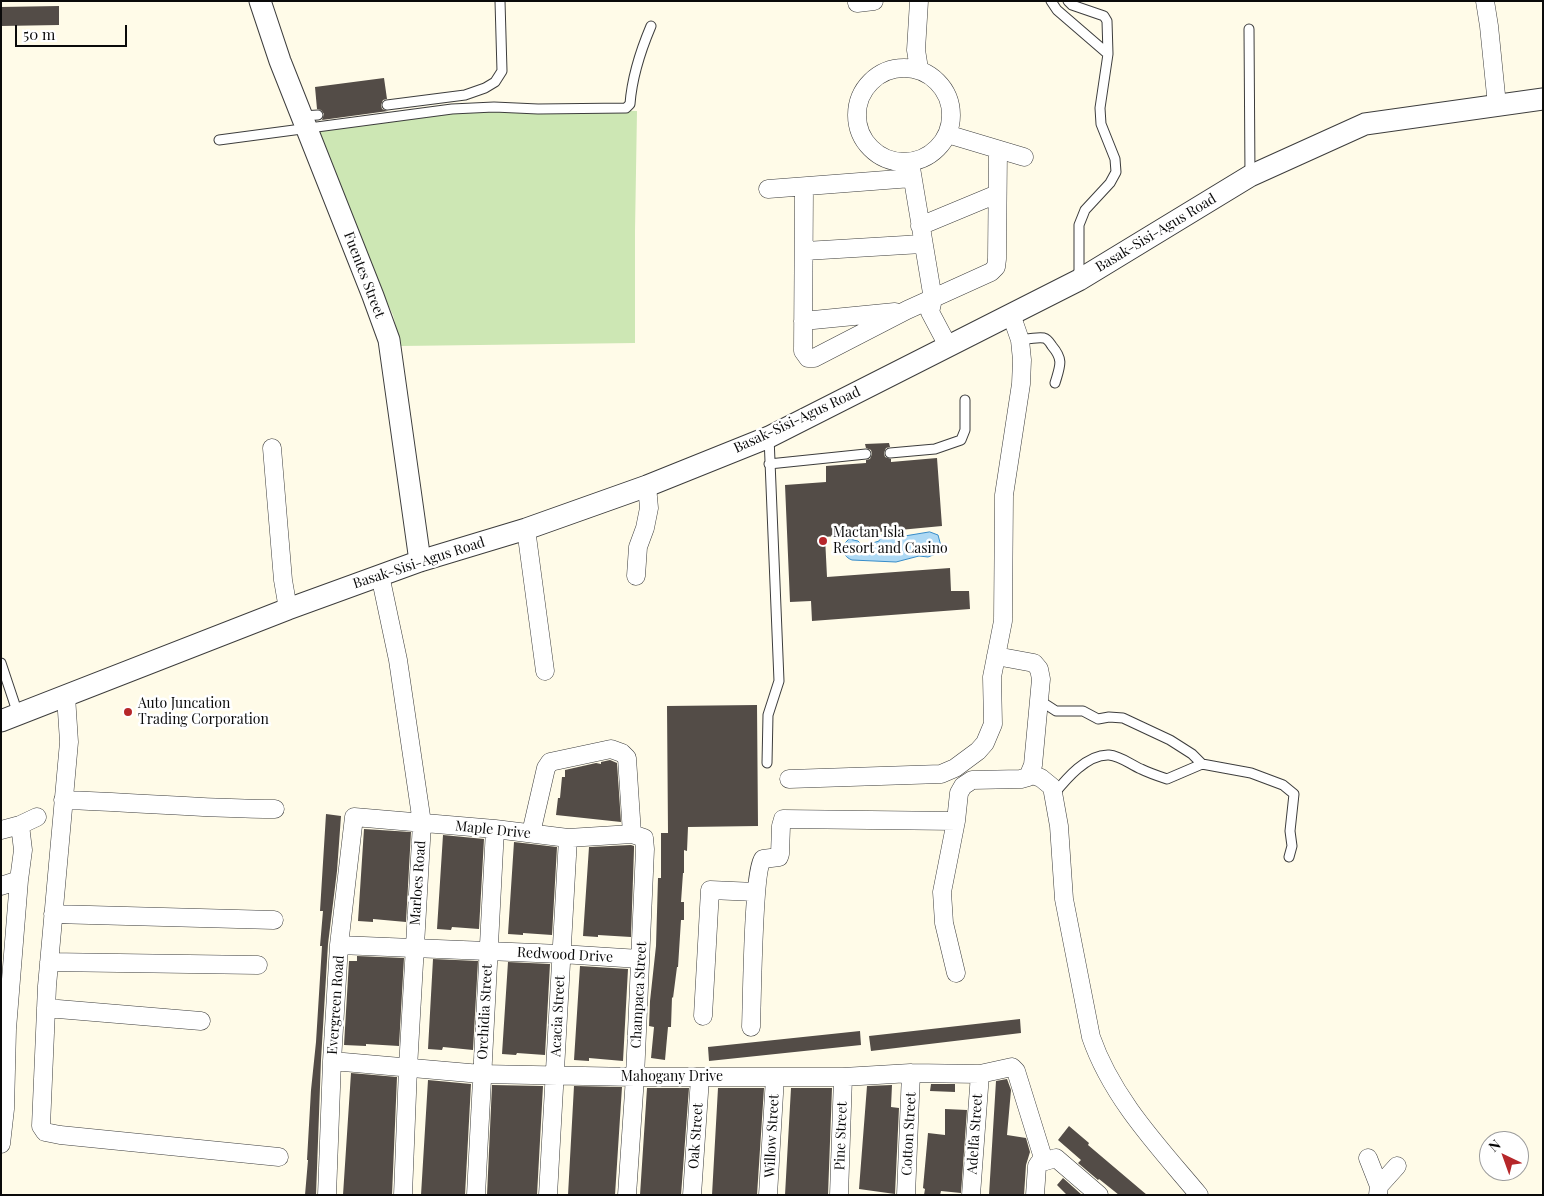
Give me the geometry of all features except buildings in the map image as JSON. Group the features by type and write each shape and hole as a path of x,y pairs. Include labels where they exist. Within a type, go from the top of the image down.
{"street":[{"name":"Fuentes Street","path":"260,1 280,61 309,120 389,340 420,561"},
{"path":"919,70 916,50 920,1"},
{"path":"1485,1 1496,105"},
{"path":"768,189 804,187 911,170 921,159 941,145 947,134 951,119 950,103 939,82 926,72 908,67 896,68 876,77 868,84 861,94 856,116 862,138 877,154 898,162 911,170 932,299 930,312 953,343"},
{"name":"Basak-Sisi-Agus Road","path":"10,718 288,609 420,561 526,529 647,486 768,437 1079,280 1250,176 1365,124 1543,99"},
{"path":"947,134 1024,157"},
{"path":"804,187 803,351 808,358 814,358 907,310 991,272 996,267 998,150"},
{"path":"920,226 997,194"},
{"path":"804,251 922,244"},
{"path":"804,321 907,310"},
{"path":"789,779 941,774 956,768 985,743 992,724 992,677 1003,620 1004,495 1021,384 1022,360 1020,340 1011,314"},
{"path":"272,448 283,580 288,609"},
{"path":"636,576 638,547 645,528 649,508 647,486"},
{"path":"526,529 545,671"},
{"name":"Marloes Road","path":"380,575 398,660 422,823 408,1068 404,1195"},
{"path":"956,973 944,923 942,892 956,821 959,793 963,786 972,780 1021,779 1030,774 1033,765 1041,678 1039,670 1034,663 996,656"},
{"path":"66,696 69,742 49,962 40,1122 45,1132 60,1135 280,1157"},
{"path":"531,833 546,768 550,762 611,749 622,753 627,758 632,834"},
{"path":"1030,774 1049,783 1052,787 1059,826 1064,899 1091,1037 1097,1054 1112,1084 1130,1111 1199,1195"},
{"path":"63,800 234,809 275,809"},
{"path":"1,830 20,825 37,817"},
{"name":"Maple Drive","path":"354,817 495,829 568,838 632,834"},
{"name":"Evergreen Road","path":"327,1195 339,944 354,817"},
{"path":"751,1027 756,892 761,861 763,859 776,858 780,854 780,826 783,819 956,821"},
{"path":"1,1144 8,942 23,850 20,825"},
{"name":"Orchidia Street","path":"476,1195 495,829"},
{"name":"Champaca Street","path":"626,1195 635,1078 646,848 644,838 632,834"},
{"name":"Acacia Street","path":"548,1195 568,838"},
{"path":"1,886 19,880"},
{"path":"703,1016 710,890 756,892"},
{"path":"53,914 274,920"},
{"name":"Redwood Drive","path":"339,944 414,949 561,954 640,960"},
{"path":"49,962 258,965"},
{"path":"46,1008 201,1021"},
{"name":"Mahogany Drive","path":"332,1061 481,1074 635,1078 843,1077 911,1073 980,1074 1012,1068 1016,1071 1044,1161"},
{"name":"Cotton Street","path":"906,1195 911,1073"},
{"name":"Adelfa Street","path":"971,1195 980,1074"},
{"name":"Willow Street","path":"768,1195 775,1077"},
{"name":"Pine Street","path":"839,1195 843,1077"},
{"name":"Oak Street","path":"692,1195 700,1078"},
{"path":"1035,1195 1037,1166 1039,1162 1056,1158 1099,1195"},
{"path":"1368,1158 1379,1190"},
{"path":"1379,1190 1397,1166"}],"lane":[{"path":"387,105 465,94 485,88 495,82 502,71 500,1"},
{"path":"1051,1 1057,10 1108,54"},
{"path":"1068,1 1072,5 1104,16 1107,21 1108,54 1100,108 1101,124 1115,159 1116,172 1110,183 1085,210 1079,225 1079,280"},
{"path":"218,140 309,120 494,106 626,108 630,104 632,84 642,48 651,26"},
{"path":"1249,28 1250,176"},
{"path":"1020,340 1047,339 1060,355 1061,361 1055,383"},
{"path":"890,453 935,449 962,440 965,430 965,400"},
{"path":"767,763 768,715 779,681 768,437"},
{"path":"769,464 866,454"},
{"path":"1,662 10,718"},
{"path":"1039,700 1056,711 1082,711 1098,720 1109,717 1124,718 1170,740 1192,754 1202,764"},
{"path":"1053,794 1071,773 1091,759 1108,755 1166,779 1202,764 1251,773 1283,785 1294,794 1290,831 1292,846 1289,858"}],"green space":[{"path":"502,108 637,111 635,343 401,346 393,315 367,260 312,129"}],"water":[{"path":"930,532 938,535 941,546 938,553 928,557 919,556 896,562 852,560 846,556 842,548 849,539 858,541 863,546 879,541 883,533 899,533 903,536"}],"place":[{"name":"Mactan Isla Resort and Casino","path":"823,541"},
{"name":"Auto Juncation Trading Corporation","path":"128,712"}]}
